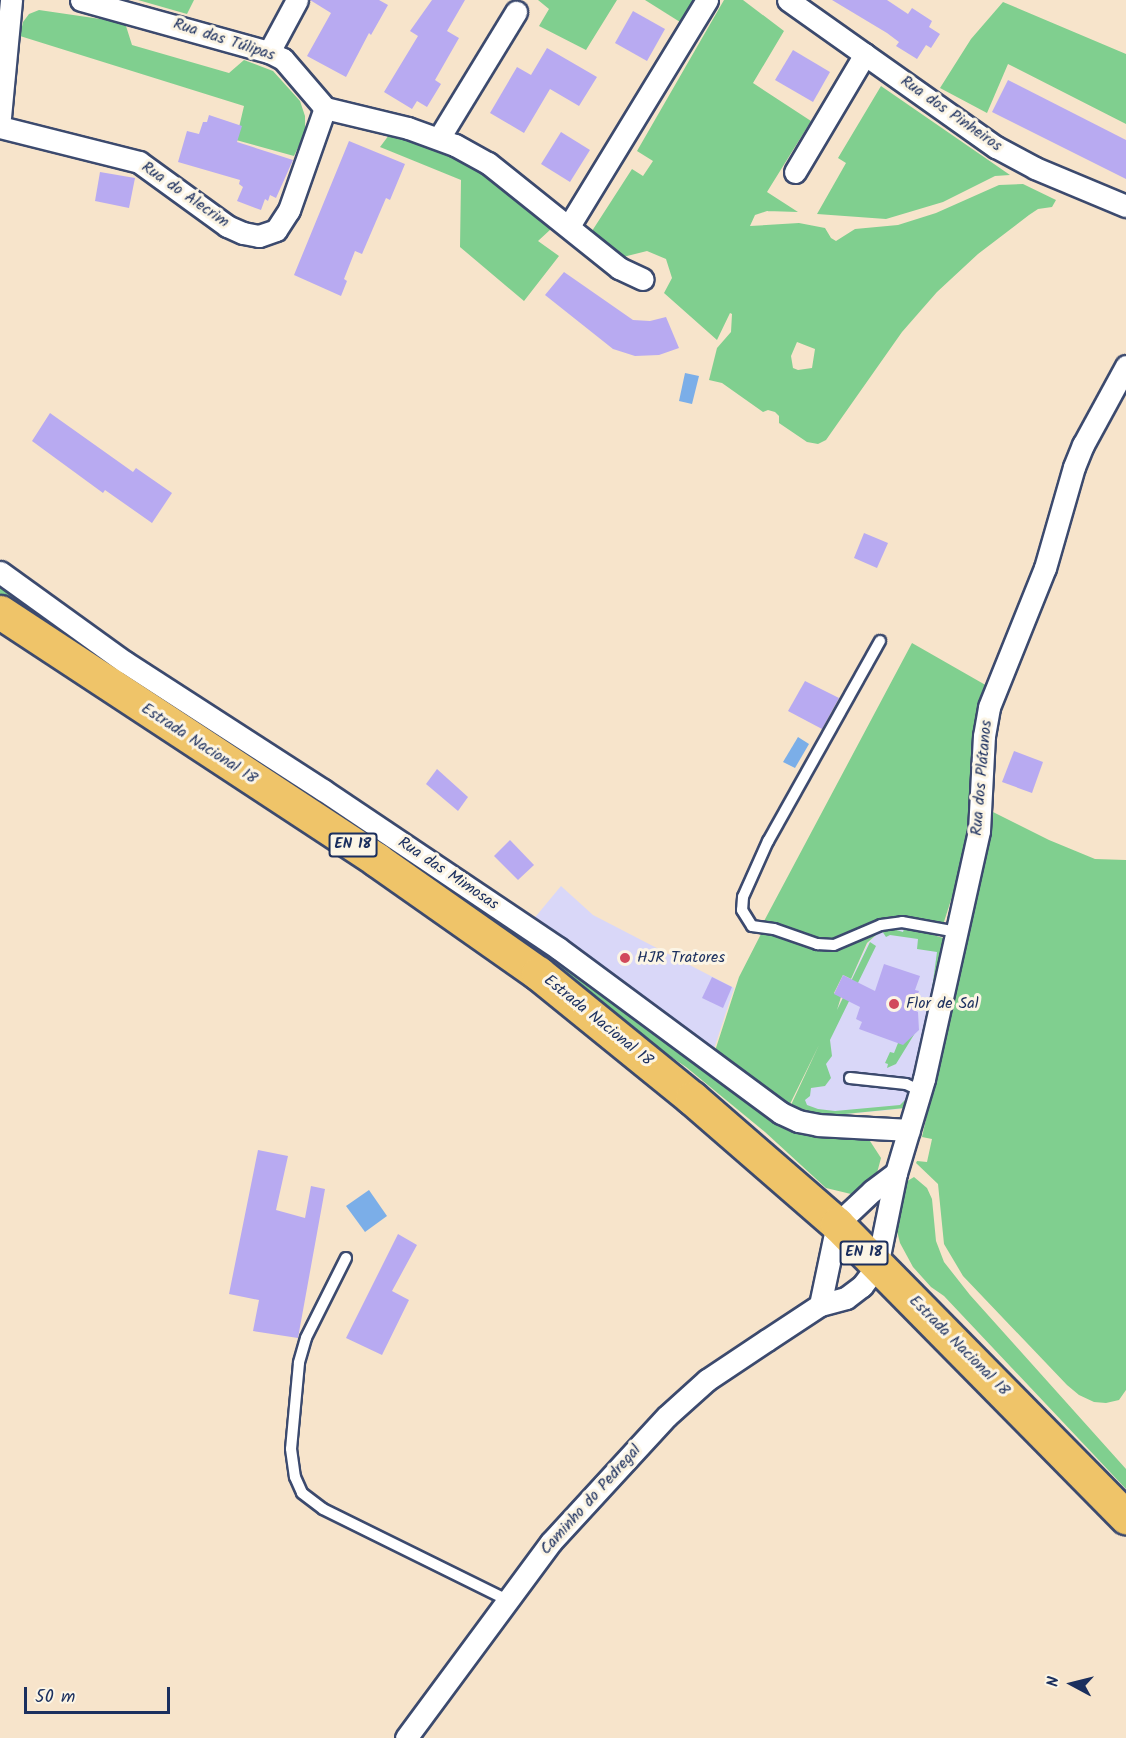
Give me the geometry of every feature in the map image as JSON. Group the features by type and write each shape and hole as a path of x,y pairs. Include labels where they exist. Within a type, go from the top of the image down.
{"main road":[{"name":"Estrada Nacional 18","path":"0,612 377,860 538,973 692,1098 837,1224 1013,1399 1126,1517"}],"street":[{"path":"0,117 11,0"},
{"name":"Rua das Túlipas","path":"81,0 269,52 283,59 325,108"},
{"path":"269,52 297,0"},
{"path":"569,226 707,0"},
{"name":"Rua dos Pinheiros","path":"788,0 996,147 1035,168 1126,206"},
{"path":"439,138 516,12"},
{"path":"795,172 865,54"},
{"path":"325,108 439,138 488,163 619,268 643,279"},
{"name":"Rua do Alecrim","path":"0,127 139,162 226,226 259,236 276,230 289,210 325,108"},
{"name":"Rua dos Plátanos","path":"877,1266 896,1173 921,1091 979,831 984,736 989,708 1045,568 1078,456 1126,366"},
{"name":"Rua das Mimosas","path":"0,572 125,662 333,797 548,942 781,1113 798,1121 818,1125 909,1130"},
{"path":"820,1305 837,1224 872,1191 896,1173"},
{"name":"Caminho do Pedregal","path":"406,1738 551,1542 667,1416 707,1380 820,1305 846,1298 862,1286 877,1266"}],"lane":[{"path":"880,641 768,842 743,897 742,910 752,926 774,929 817,944 834,945 881,925 902,922 957,932"},
{"path":"850,1078 906,1084 921,1091"},
{"path":"346,1258 306,1338 299,1363 291,1449 295,1477 302,1493 323,1509 507,1600"}],"shaded area":[{"path":"561,886 593,915 734,988 714,1049 532,921"},
{"path":"893,928 943,938 938,979 908,1106 899,1109 834,1115 792,1106 868,943 880,931"}],"green space":[{"path":"138,0 194,0 187,14"},
{"path":"538,0 617,0 586,50 539,26 549,9"},
{"path":"645,0 694,0 680,22"},
{"path":"724,0 743,0 784,31 753,83 811,121 767,192 798,212 767,211 755,215 750,226 799,223 825,228 831,238 836,241 855,229 898,225 936,213 999,185 1023,184 1056,200 1052,207 1038,209 978,254 937,292 902,332 826,440 818,444 807,442 779,423 779,416 775,412 768,410 763,412 722,383 709,380 717,348 731,332 732,314 730,313 717,340 664,293 672,278 666,259 647,251 623,257 592,231 632,169 643,176 653,161 637,151","holes":["797,342 815,349 812,368 798,370 793,368 791,356"]},
{"path":"1003,2 1126,54 1126,124 1008,64 987,113 940,88 971,39"},
{"path":"39,10 121,22 126,26 132,45 229,73 244,60 273,71 300,101 305,116 305,133 294,156 236,140 244,106 20,36 23,22 29,14"},
{"path":"881,86 1010,175 995,176 943,202 886,219 817,214 846,163 838,158"},
{"path":"389,135 429,145 458,158 485,176 551,229 538,241 559,256 524,301 460,247 461,180 380,147"},
{"path":"0,584 100,659 321,801 554,957 778,1123 800,1133 870,1141 881,1158 877,1173 851,1194 826,1188 765,1132 686,1067 0,603"},
{"path":"912,643 989,687 964,859 943,925 929,920 892,916 877,920 839,938 819,940 763,923"},
{"path":"989,810 1049,840 1095,859 1126,860 1126,1390 1119,1400 1106,1403 1094,1402 1079,1395 1067,1385 963,1276 944,1244 938,1184 916,1163 917,1161 927,1162 932,1139 922,1137 956,985"},
{"path":"885,927 867,943 851,979 843,975 834,993 841,997 837,1010 870,942 876,946 830,1040 832,1056 826,1064 831,1078 825,1086 811,1088 810,1096 805,1100 807,1105 835,1111 900,1105 908,1097 905,1108 835,1115 810,1112 791,1105 819,1045 789,1106 715,1051 739,977 761,934 785,937 817,948 835,950"},
{"path":"890,928 903,932 904,929 924,932 943,938 937,983 928,1018 937,952 917,949 918,939 890,935 886,937 882,931"},
{"path":"915,1033 896,1064 887,1068 888,1064 885,1063 890,1052 894,1053 898,1043"},
{"path":"914,1177 927,1188 932,1199 936,1241 944,1262 970,1295 1126,1469 1126,1489 944,1296 931,1287 913,1267 900,1243 896,1227 904,1183"}],"water":[{"path":"685,373 699,376 692,404 679,401"},
{"path":"798,737 809,744 795,768 783,762"},
{"path":"369,1190 387,1216 365,1232 346,1206"}],"building":[{"path":"310,0 379,0 388,5 371,35 369,33 346,77 307,56 331,13"},
{"path":"432,0 465,0 447,31 459,38 435,80 441,84 427,107 417,101 412,109 384,92 418,36 410,31"},
{"path":"832,0 887,0 908,14 912,8 932,21 929,27 940,34 931,48 926,45 917,59 896,46 899,42 887,33"},
{"path":"633,11 665,29 647,61 615,43"},
{"path":"547,48 597,77 579,106 550,89 524,133 490,113 517,67 531,75"},
{"path":"793,50 830,72 813,102 775,80"},
{"path":"1008,80 1126,140 1126,179 992,112"},
{"path":"209,115 242,126 237,142 293,160 276,198 270,195 268,201 265,199 261,210 237,201 243,187 239,184 240,180 178,162 187,131 199,134 203,122 207,122"},
{"path":"561,132 590,150 570,182 541,164"},
{"path":"349,141 405,164 390,200 386,198 362,254 355,251 344,279 347,281 341,296 294,275"},
{"path":"100,172 135,178 129,208 95,201"},
{"path":"564,272 633,320 650,321 666,317 679,348 659,355 635,356 613,349 545,295"},
{"path":"50,413 133,472 136,468 172,493 152,523 105,490 103,493 32,441"},
{"path":"864,533 888,543 877,568 854,558"},
{"path":"805,681 839,698 822,729 788,711"},
{"path":"1014,751 1043,762 1032,793 1002,782"},
{"path":"437,769 468,797 458,811 426,784"},
{"path":"510,840 534,865 518,880 494,856"},
{"path":"884,964 920,976 915,990 919,991 912,1009 918,1012 919,1030 903,1045 859,1029 862,1022 856,1019 860,1007 834,994 843,975 875,991"},
{"path":"712,977 732,987 723,1008 702,998"},
{"path":"258,1150 288,1156 276,1210 305,1218 311,1186 325,1189 298,1338 253,1331 259,1300 229,1294"},
{"path":"398,1234 417,1245 392,1291 409,1300 382,1355 346,1338"}],"place":[{"name":"HJR Tratores","path":"625,958"},
{"name":"Flor de Sal","path":"894,1004"}]}
